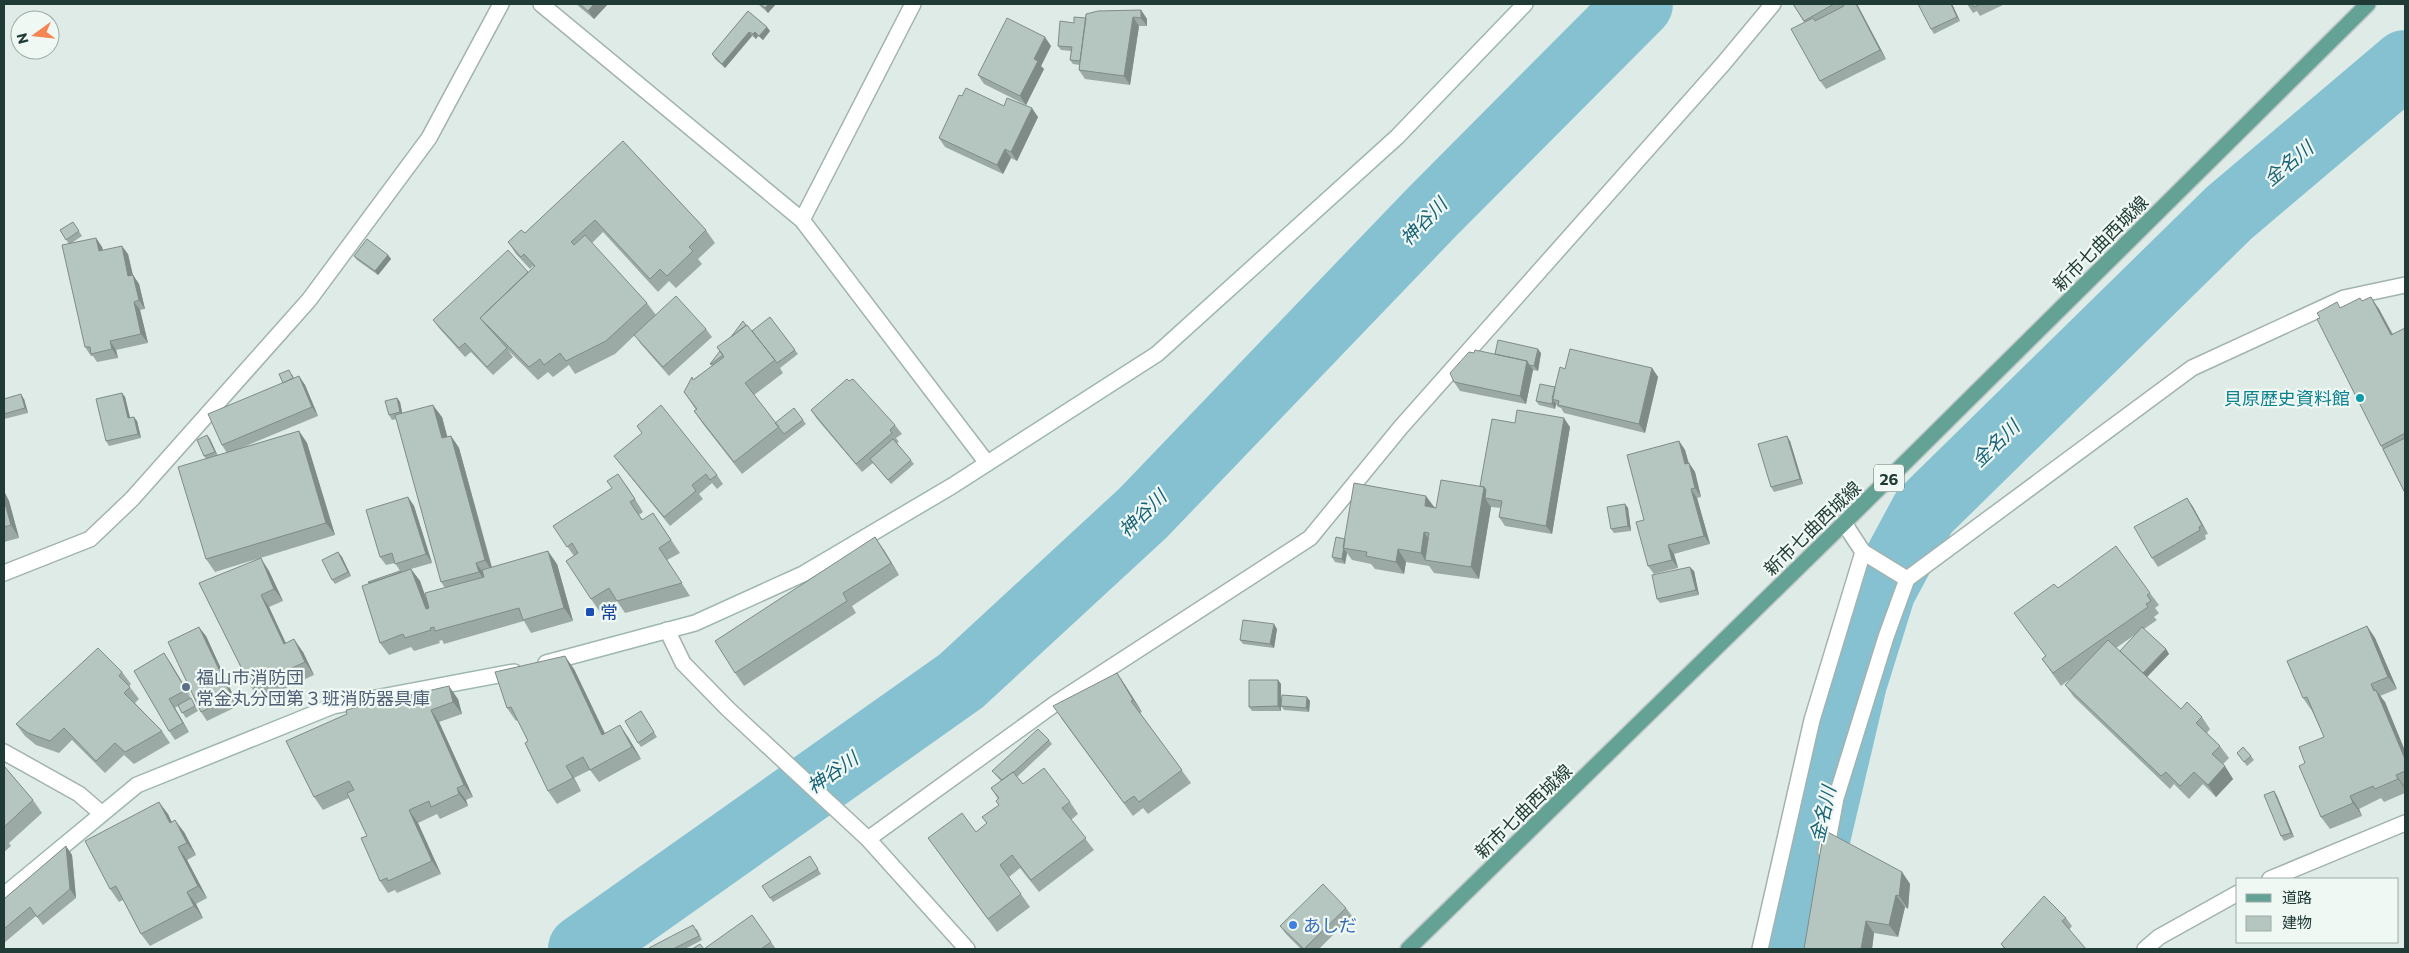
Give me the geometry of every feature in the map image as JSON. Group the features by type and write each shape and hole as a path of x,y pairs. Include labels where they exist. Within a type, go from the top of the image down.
{"main road":[{"name":"新市七曲西城線","path":"1408,949 1844,523 2368,4"}],"street":[{"path":"4,573 90,539 132,499 309,300 429,138 501,4"},
{"path":"541,4 802,220 988,463"},
{"path":"802,220 913,4"},
{"path":"4,894 137,785 333,706 530,668 695,623 803,574 988,463 1157,354 1397,137 1524,4"},
{"path":"868,839 1056,704 1310,538 1401,427 1723,64 1773,4"},
{"path":"1824,864 1836,798 1904,577 2192,368 2344,298 2405,285"},
{"path":"1844,523 1863,552 1904,577"},
{"path":"1760,949 1812,720 1863,552"},
{"path":"667,630 683,663 728,709 868,839 967,949"},
{"path":"4,752 79,794 101,813"},
{"path":"2272,878 2405,823"},
{"path":"2145,949 2159,937 2236,894"}],"building":[{"path":"580,4 594,4 588,11"},
{"path":"760,4 769,4 765,8"},
{"path":"1793,4 1834,4 1804,21"},
{"path":"1843,4 1856,4 1880,50 1820,81 1791,29 1813,18 1815,21 1844,6"},
{"path":"1918,4 1951,4 1957,17 1931,29"},
{"path":"1141,10 1141,18 1133,17 1124,76 1079,70 1086,14 1098,11"},
{"path":"748,11 767,27 759,36 755,32 753,34 749,32 722,64 712,54"},
{"path":"1074,17 1086,18 1080,61 1070,60 1072,47 1058,46 1060,21 1074,23"},
{"path":"1007,18 1045,37 1034,59 1038,61 1020,96 978,75"},
{"path":"966,88 1004,106 1007,98 1032,108 1011,152 1005,149 997,165 939,138 959,95 962,96"},
{"path":"623,141 706,230 689,247 693,251 667,276 660,269 650,279 595,220 571,242 574,245 585,235 647,303 606,341 566,361 560,353 544,365 540,359 529,367 480,318 535,266 524,254 521,257 508,242 521,230 525,233"},
{"path":"73,222 79,231 66,240 60,230"},
{"path":"96,238 99,251 122,246 128,276 133,275 139,300 134,302 141,334 110,341 112,349 91,354 90,347 85,347 62,245"},
{"path":"367,239 388,255 375,271 354,256"},
{"path":"508,250 528,272 480,318 507,348 487,367 465,343 459,348 433,320"},
{"path":"676,296 706,329 663,367 634,335"},
{"path":"2371,297 2391,335 2405,328 2405,433 2381,446 2317,319 2320,318 2317,313 2337,302 2340,308 2360,298 2362,301"},
{"path":"770,317 795,350 777,363 752,331"},
{"path":"743,321 746,325 731,337"},
{"path":"747,325 775,360 745,383 779,427 734,462 694,411 697,409 684,392 692,377 693,380 724,357 717,347"},
{"path":"1498,340 1538,349 1534,366 1529,365 1527,361 1495,354"},
{"path":"1570,349 1652,368 1639,424 1558,405 1559,401 1552,399 1560,367 1565,369"},
{"path":"1475,350 1527,361 1520,396 1454,382 1450,373 1469,352 1474,353"},
{"path":"720,351 723,355 710,364"},
{"path":"289,370 293,378 283,383 279,374"},
{"path":"299,376 312,407 222,445 208,414"},
{"path":"847,379 849,381 853,379 895,425 890,430 892,433 856,464 811,410"},
{"path":"1540,384 1555,387 1552,404 1536,401"},
{"path":"122,393 128,418 134,417 138,434 106,441 96,399"},
{"path":"21,394 25,408 4,414 4,399"},
{"path":"397,398 400,412 389,415 385,401"},
{"path":"433,405 442,438 451,436 485,560 476,563 479,572 441,582 395,415"},
{"path":"661,405 717,475 710,480 706,474 692,485 696,491 664,517 614,456 642,433 637,426"},
{"path":"794,408 803,420 784,434 775,423"},
{"path":"1517,410 1564,418 1546,526 1499,517 1502,501 1485,498 1486,490 1480,486 1492,419 1515,423"},
{"path":"299,431 326,523 206,559 178,467"},
{"path":"207,435 215,452 204,456 197,440"},
{"path":"1787,436 1800,479 1771,487 1758,444"},
{"path":"2405,438 2405,493 2383,449"},
{"path":"893,439 911,460 888,480 870,459"},
{"path":"1679,441 1685,464 1689,463 1695,488 1691,489 1704,536 1668,545 1672,560 1648,566 1636,522 1644,520 1627,455"},
{"path":"618,474 635,499 630,502 642,520 653,513 671,540 659,548 682,583 617,601 609,588 591,599 566,561 578,553 572,543 567,547 553,526 612,488 607,481"},
{"path":"1441,480 1484,487 1471,567 1425,560 1429,533 1424,532 1421,553 1398,549 1396,562 1366,556 1367,552 1343,548 1354,483 1426,496 1425,506 1436,508"},
{"path":"408,497 426,554 395,564 392,553 380,557 366,510"},
{"path":"2187,498 2202,525 2199,527 2200,530 2152,558 2134,527"},
{"path":"4,500 11,525 4,527"},
{"path":"1625,504 1628,526 1611,529 1607,507"},
{"path":"875,537 891,563 843,593 847,601 735,673 715,641"},
{"path":"1336,537 1345,539 1342,559 1332,557"},
{"path":"2116,546 2150,593 2147,595 2151,601 2146,604 2148,607 2053,673 2042,659 2046,656 2014,613 2054,584 2058,588"},
{"path":"548,551 564,608 523,620 519,608 435,631 434,627 430,628 431,630 405,638 403,634 380,643 362,586 411,569 426,609 429,608 425,593 484,577 482,570"},
{"path":"338,552 348,572 332,580 322,560"},
{"path":"261,558 274,589 261,595 284,644 294,639 305,662 251,687 199,583"},
{"path":"1690,567 1696,590 1657,599 1652,575"},
{"path":"400,571 401,572 368,582"},
{"path":"1243,620 1274,624 1270,644 1240,640"},
{"path":"2367,626 2388,677 2371,684 2374,691 2376,690 2405,759 2405,771 2396,775 2398,779 2375,789 2373,786 2350,796 2353,803 2321,817 2299,766 2305,763 2299,747 2324,737 2307,697 2303,698 2287,661"},
{"path":"199,627 232,697 201,712 168,642"},
{"path":"2142,627 2166,649 2143,673 2120,651"},
{"path":"2108,640 2181,709 2187,702 2202,717 2196,723 2220,746 2212,754 2225,766 2208,785 2194,772 2180,786 2166,772 2161,776 2065,685"},
{"path":"98,648 122,672 119,676 130,687 124,693 162,731 125,752 115,743 96,761 64,728 50,741 28,733 16,724"},
{"path":"164,653 186,690 169,699 183,723 169,731 134,671"},
{"path":"565,656 602,735 620,725 632,747 590,770 583,757 566,766 573,778 548,791 525,743 528,741 511,707 507,708 495,672"},
{"path":"1117,673 1133,700 1131,701 1182,770 1139,802 1134,796 1124,803 1053,706"},
{"path":"1249,680 1278,680 1278,706 1249,707"},
{"path":"449,686 453,702 431,710 464,785 457,788 459,794 431,807 429,801 409,810 432,861 388,881 387,878 380,881 361,838 367,836 347,793 354,790 349,781 314,797 286,741 347,714 346,710"},
{"path":"1282,695 1307,697 1306,708 1281,706"},
{"path":"191,698 195,706 182,713 178,705"},
{"path":"641,711 654,732 638,743 625,721"},
{"path":"1038,729 1049,740 1014,772 1002,780 992,771"},
{"path":"2243,747 2251,756 2244,762 2237,753"},
{"path":"4,766 33,800 4,827"},
{"path":"1044,768 1070,802 1062,808 1086,838 1031,880 1012,855 1000,865 1021,894 988,919 928,838 962,813 976,832 987,823 982,817 999,805 996,801 999,798 991,788 1013,772 1023,784"},
{"path":"2274,791 2291,833 2281,836 2264,795"},
{"path":"159,802 170,823 175,820 187,843 178,847 198,886 187,892 194,906 141,934 116,886 110,889 85,841"},
{"path":"1824,830 1902,872 1899,896 1896,895 1889,925 1866,921 1861,949 1804,949"},
{"path":"66,846 70,889 37,917 30,907 4,929 4,899"},
{"path":"810,856 818,869 770,898 762,886"},
{"path":"1323,884 1346,908 1304,949 1280,926"},
{"path":"2044,896 2066,918 2062,921 2086,949 2006,949 2001,944"},
{"path":"752,915 771,942 761,949 704,949"},
{"path":"693,925 699,936 673,949 649,948"},
{"path":"700,944 704,949 692,949"}],"waterway":[{"name":"神谷川","path":"582,949 961,681 1143,513 1432,212 1639,4"},
{"name":"金名川","path":"1790,949 1853,683 1882,590 1924,512 2229,213 2405,64"}],"place":[{"name":"貝原歴史資料館","path":"2360,398"},
{"name":"常","path":"590,612"},
{"name":"福山市消防団 常金丸分団第３班消防器具庫","path":"186,687"},
{"name":"あしだ","path":"1293,925"}]}
